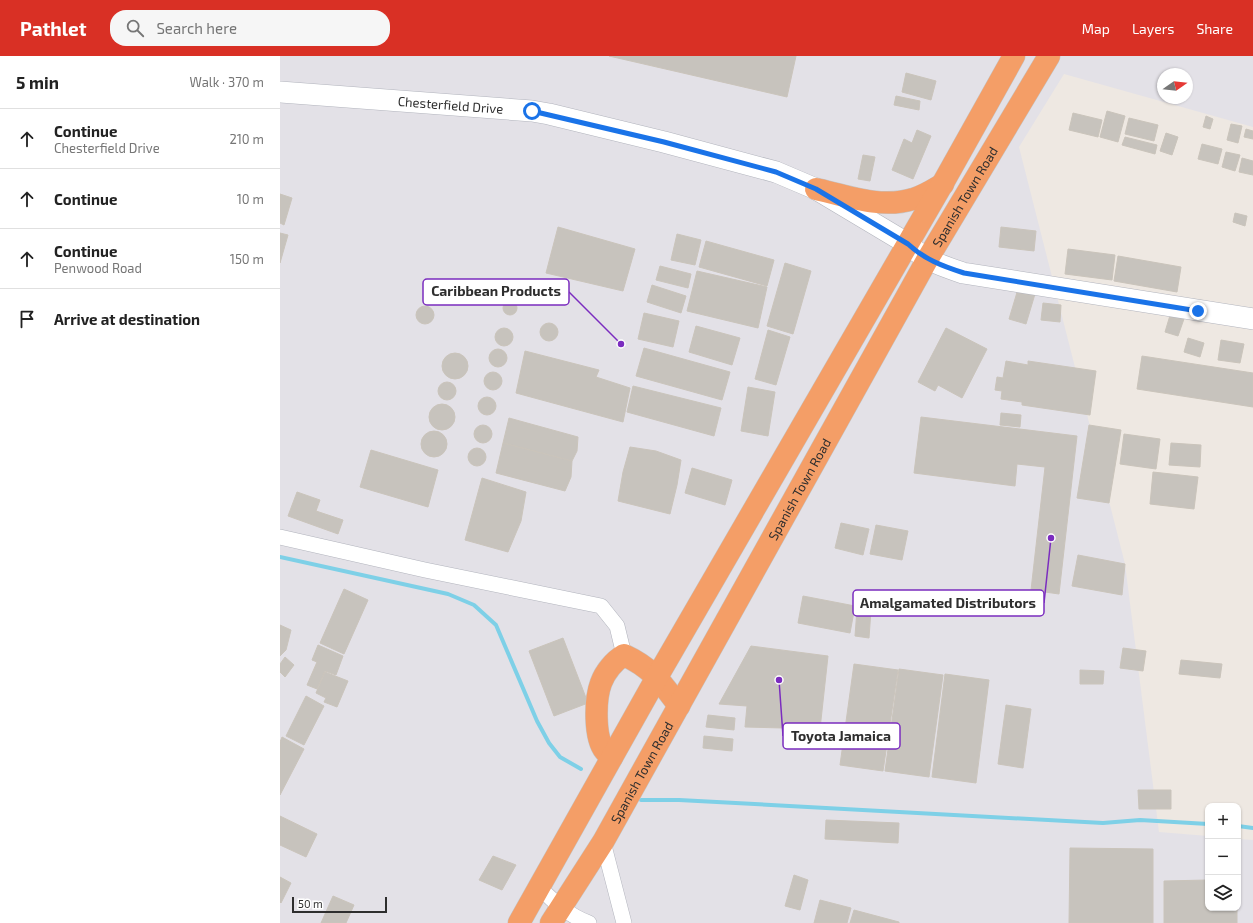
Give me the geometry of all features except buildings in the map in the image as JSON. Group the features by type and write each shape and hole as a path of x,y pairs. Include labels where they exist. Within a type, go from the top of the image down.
{"highway":[{"name":"Spanish Town Road","path":"519,923 657,677 908,244 1014,56"},
{"name":"Spanish Town Road","path":"556,915 603,842 927,260 1049,56"},
{"path":"816,189 866,201 897,202 924,196 943,183"},
{"path":"612,757 604,751 600,739 596,712 601,683 615,661 624,655 642,663 657,677 679,706"}],"street":[{"name":"Chesterfield Drive","path":"280,92 532,111 549,114 664,142 776,172 816,189 908,244 919,255 927,260 964,273 1253,319"},
{"path":"280,536 425,570 601,606 617,626 624,655"},
{"path":"603,842 624,923"},
{"path":"539,887 556,915 574,918 589,923"}],"shaded area":[{"path":"280,56 1253,56 1253,127 1171,104 1193,104 1193,68 1157,68 1157,100 1064,74 1019,147 1125,564 1159,832 1205,836 1205,911 1241,911 1241,839 1253,840 1253,923 280,923"}],"waterway":[{"path":"280,557 448,594 474,605 496,625 537,721 549,743 560,757 581,769"},
{"path":"641,800 679,800 1103,823 1140,820 1205,824"},
{"path":"1241,826 1253,828"}],"place":[{"name":"Caribbean Products","path":"621,344"},
{"name":"Amalgamated Distributors","path":"1051,538"},
{"name":"Toyota Jamaica","path":"779,680"}],"route":[{"path":"532,111 664,142 776,172 816,189 908,244 919,255 927,260 964,273 1198,311"}]}
